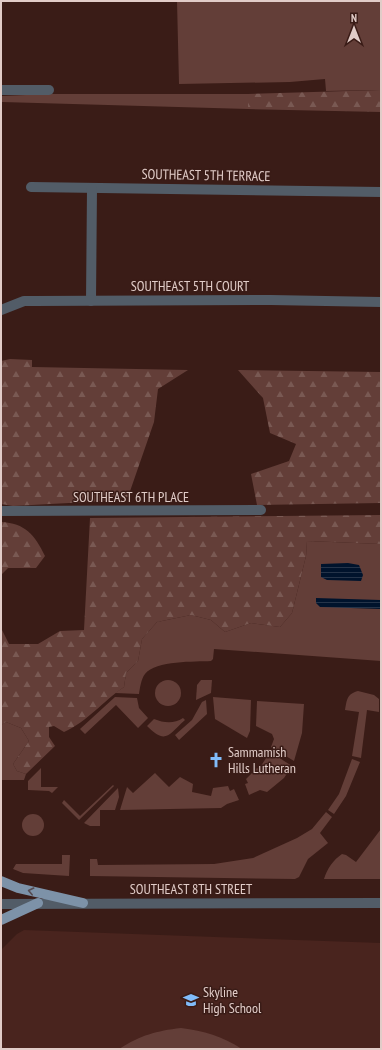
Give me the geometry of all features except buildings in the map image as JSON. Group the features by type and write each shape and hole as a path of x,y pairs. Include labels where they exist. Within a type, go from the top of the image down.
{"main road":[{"path":"1,881 18,888 83,903"},
{"path":"1,920 38,903"}],"street":[{"path":"1,90 49,90"},
{"name":"SOUTHEAST 5TH TERRACE","path":"31,187 381,192"},
{"path":"91,300 92,188"},
{"name":"SOUTHEAST 5TH COURT","path":"1,310 24,301 271,300 381,302"},
{"name":"SOUTHEAST 6TH PLACE","path":"1,511 261,510"},
{"name":"SOUTHEAST 8TH STREET","path":"1,904 381,903"}],"shaded area":[{"name":"Skyline High School","path":"24,930 381,943 381,1049 1,1049 1,950 17,934"}],"green space":[{"path":"177,1 381,1 381,90 326,91 325,79 290,82 179,84"},
{"path":"381,90 381,112 248,109 248,94"},
{"path":"49,94 248,94 248,109 2,102 2,96"},
{"path":"10,359 32,360 32,367 188,370 158,389 154,422 128,497 106,501 13,506 1,504 1,361"},
{"path":"238,370 381,372 381,503 257,505 251,474 289,461 296,444 270,433 263,398"},
{"path":"381,515 381,544 307,541 306,556 292,613 280,627 251,623 225,632 211,620 191,615 157,622 142,639 138,661 126,673 124,687 88,717 72,728 64,732 54,726 49,727 49,737 55,746 26,774 17,771 13,764 29,741 21,728 6,722 1,725 1,628 9,644 38,644 60,631 84,630 90,518"},
{"path":"1,522 17,525 33,536 45,556 36,568 8,568 1,575"},
{"path":"307,541 381,544 381,661 214,649 213,659 211,661 166,664 150,669 143,678 139,694 115,693 124,687 126,673 138,661 142,639 157,622 191,615 211,620 225,632 251,623 280,627 292,613 306,556"},
{"path":"168,680 177,684 181,693 177,702 168,706 159,702 155,693 159,684"},
{"path":"201,680 212,680 211,693 196,700 197,685"},
{"path":"358,691 374,695 379,699 379,712 367,710 361,758 352,756 359,712 345,710 346,703 350,695"},
{"path":"115,697 137,698 139,708 148,718 138,728 116,705 85,734 80,729"},
{"path":"213,697 251,700 250,731 247,738 215,719"},
{"path":"206,700 207,714 179,740 175,735 192,720 202,702"},
{"path":"257,701 304,704 302,733 294,761 271,747 274,739 272,734 256,726"},
{"path":"183,718 185,720 167,736 159,735 153,732 147,726 154,719 169,722"},
{"path":"6,722 21,728 29,741 13,764 17,771 26,774 24,780 1,780 1,725"},
{"path":"270,752 292,766 284,778 267,792 260,790 249,795 245,784 248,783 246,779 257,768 259,769"},
{"path":"352,759 360,762 346,796 334,814 328,810 339,794"},
{"path":"41,768 41,787 58,787 52,793 49,791 28,790 28,781"},
{"path":"155,773 169,787 180,777 193,784 192,792 211,796 213,788 228,786 230,791 234,789 239,800 227,804 221,808 120,810 127,787 133,793"},
{"path":"113,785 114,786 79,820 62,803 64,800 80,816"},
{"path":"118,788 119,797 115,810 100,810 100,826 90,826 84,823"},
{"path":"326,812 332,817 320,833 328,843 308,859 299,877 295,879 90,876 90,859 97,859 98,865 214,864 253,858 297,838 312,829"},
{"path":"33,814 37,815 43,821 43,829 37,835 33,836 29,835 23,829 22,825 23,821 29,815"},
{"path":"381,829 381,879 324,879 331,865 342,854 356,862"},
{"path":"62,855 70,855 69,876 23,873 13,869 16,864 62,864"},
{"path":"181,1028 213,1035 242,1049 119,1049 134,1040 149,1034"}],"water":[{"path":"348,563 359,565 363,575 361,581 327,580 321,577 321,564"},
{"path":"316,598 381,600 381,609 320,607 316,603"}],"place":[{"name":"Sammamish Hills Lutheran","path":"216,760"},
{"name":"Skyline High School","path":"191,1000"}]}
